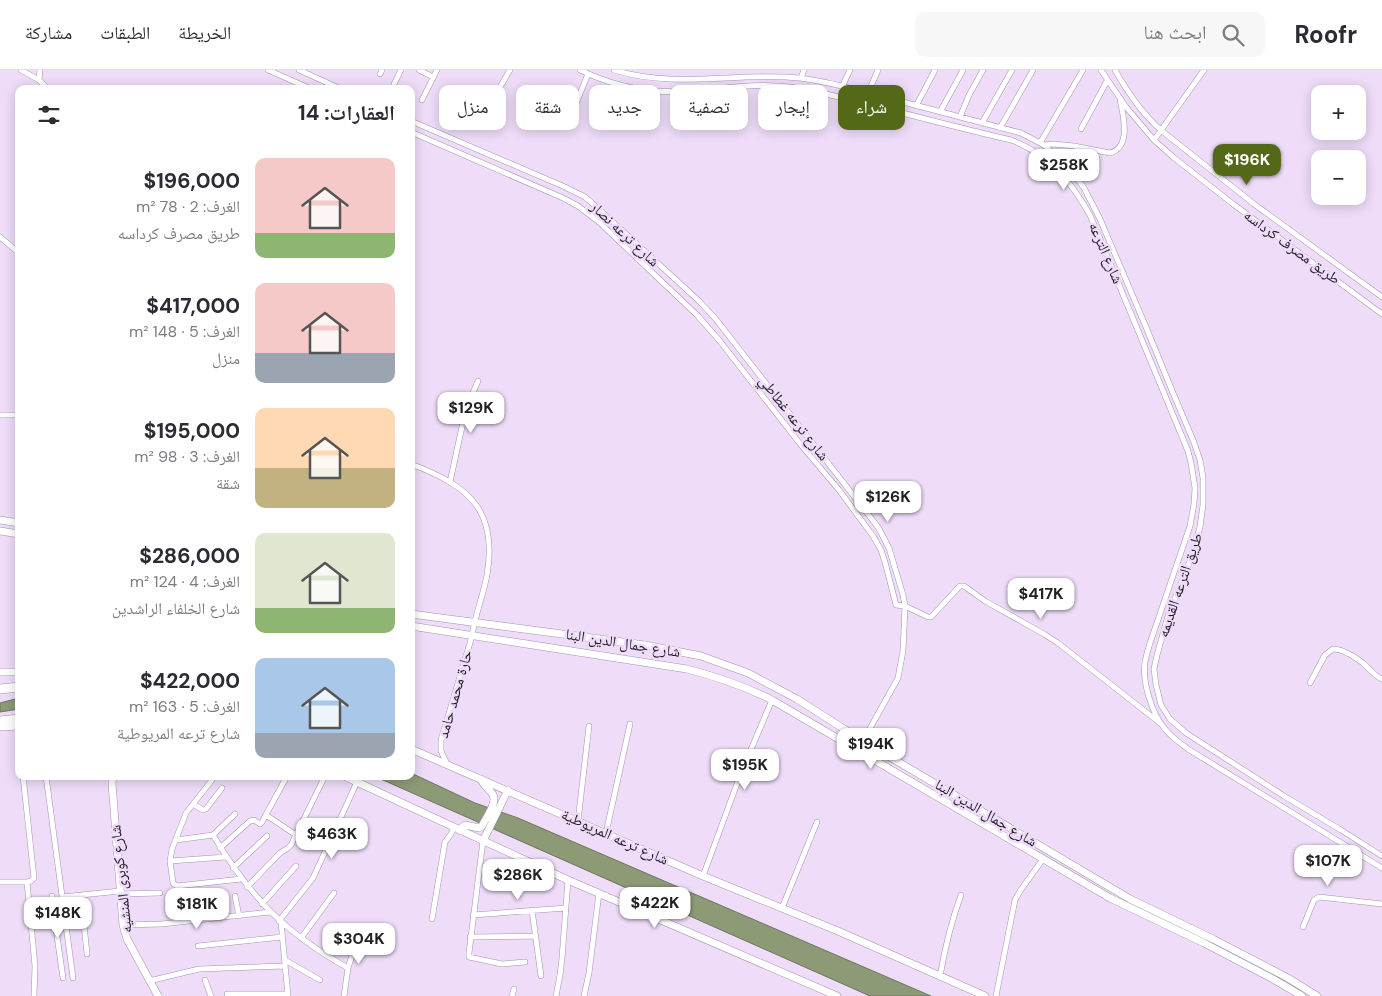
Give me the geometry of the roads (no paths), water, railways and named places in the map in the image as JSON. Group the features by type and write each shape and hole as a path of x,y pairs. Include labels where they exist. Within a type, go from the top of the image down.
{"highway":[{"path":"0,689 15,687"},
{"path":"0,721 15,723"}],"main road":[{"path":"0,520 15,522"},
{"path":"0,531 15,533"},
{"name":"شارع جمال الدين البنا","path":"415,615 645,644 701,656 748,673 796,699 863,741 1130,898 1213,938 1288,978 1317,996"},
{"name":"شارع جمال الدين البنا","path":"415,627 687,669 720,677 772,700 1110,898 1204,943 1302,996"},
{"path":"0,672 15,672"},
{"path":"0,728 15,724"},
{"name":"شارع ترعه المريوطية","path":"415,751 703,876 838,931 985,996"},
{"path":"481,778 495,799 485,827 483,841"},
{"name":"شارع كوبرى المنشيه","path":"112,780 123,925 127,939 158,996"},
{"path":"353,780 568,880 837,996"},
{"path":"456,828 465,825 476,828 485,827 508,790"}],"street":[{"path":"21,70 40,80 44,85"},
{"path":"40,70 40,80"},
{"path":"268,70 302,85"},
{"path":"299,70 332,85"},
{"path":"394,84 400,70"},
{"path":"419,70 433,77"},
{"path":"422,100 437,70"},
{"path":"501,85 510,70"},
{"name":"شارع الترعه","path":"580,70 622,86 643,91 697,91 754,85 810,90 1011,140 1027,146 1048,160 1062,173 1076,191 1090,215 1190,457 1195,488 1190,526 1146,655 1144,672 1150,699 1156,715 1162,724"},
{"path":"614,70 642,77 670,80 778,76 801,78 838,86"},
{"path":"642,77 644,70"},
{"path":"756,76 758,70"},
{"path":"778,76 780,70"},
{"path":"801,78 804,70"},
{"path":"843,85 850,70"},
{"path":"871,85 878,70"},
{"path":"916,106 935,70"},
{"path":"940,112 962,70"},
{"path":"960,117 969,95 983,70"},
{"path":"982,123 1012,70"},
{"path":"1000,128 1033,70"},
{"path":"1042,144 1083,70"},
{"name":"طريق مصرف كرداسه","path":"1101,70 1107,81 1137,120 1154,140 1173,157 1382,314"},
{"name":"طريق مصرف كرداسه","path":"1115,70 1133,99 1151,122 1254,204 1382,296"},
{"path":"1154,140 1204,70"},
{"path":"579,96 588,74"},
{"path":"1082,130 1107,81"},
{"path":"905,103 1021,133 1042,144 1074,146 1110,153 1115,152 1122,144 1124,125 1120,99"},
{"path":"1124,125 1130,119 1137,120"},
{"name":"شارع ترعه نصار","path":"415,122 584,197 676,281 710,314 734,342"},
{"name":"شارع ترعه نصار","path":"415,134 578,206 599,222 669,289 704,323 726,348"},
{"path":"1027,146 1032,138"},
{"name":"طريق الترعه القديمه","path":"1042,144 1066,165 1076,177 1100,219 1200,460 1203,478 1203,505 1200,527 1190,560 1165,625 1157,655 1154,676 1161,705 1170,719 1186,733 1382,856"},
{"path":"0,237 15,250"},
{"path":"669,289 676,281"},
{"name":"شارع ترعه غطاطي","path":"734,342 878,527 889,548 905,606 903,651 896,682 863,741"},
{"name":"شارع ترعه غطاطي","path":"726,348 801,445 839,490 873,536 883,556 895,605 905,606"},
{"path":"450,482 468,404 478,381"},
{"path":"0,415 15,415"},
{"name":"حارة محمد حامد","path":"415,466 450,482 463,491 475,503 483,516 489,537 490,548 487,577 474,622 472,636 441,740 441,751 447,764"},
{"path":"905,606 931,617 960,586 964,586 985,601 1058,643 1154,720 1162,724 1176,740 1188,749 1382,868"},
{"path":"1158,622 1165,625"},
{"path":"1310,683 1325,655 1333,649 1342,651 1362,662 1372,673 1382,679"},
{"path":"703,876 741,773 772,700"},
{"path":"606,833 630,724"},
{"path":"578,821 589,726"},
{"path":"0,882 28,882 34,878 23,780"},
{"path":"47,780 73,978"},
{"path":"212,780 186,813 170,861 173,883 177,886 242,880"},
{"path":"220,848 250,821 254,820 260,824 285,780"},
{"path":"247,887 280,853 288,848 323,780"},
{"path":"226,987 227,995 288,995 280,922 313,878 357,782"},
{"path":"193,804 203,810 222,788"},
{"path":"176,840 213,836 235,814"},
{"path":"266,815 296,835"},
{"path":"782,908 817,822"},
{"path":"432,919 445,842 456,828"},
{"path":"213,836 247,887 280,922 325,955 348,968"},
{"path":"233,868 267,836"},
{"path":"483,841 470,936 470,957 502,964 525,962"},
{"path":"170,861 226,857"},
{"path":"996,996 1015,900 1043,859"},
{"path":"262,904 296,866"},
{"path":"556,996 561,966 568,880"},
{"path":"28,882 35,966 34,996"},
{"path":"62,897 120,892 160,893"},
{"path":"301,938 334,893"},
{"path":"584,996 589,973 599,893"},
{"path":"81,895 87,954"},
{"path":"940,976 951,922 961,895"},
{"path":"52,896 63,978"},
{"path":"234,896 239,916"},
{"path":"1304,927 1314,900 1319,897 1382,904"},
{"path":"212,900 216,918"},
{"path":"473,915 566,908"},
{"path":"532,910 541,976"},
{"path":"123,925 162,924 270,912"},
{"path":"55,920 65,918"},
{"path":"344,996 348,968 360,931"},
{"path":"470,936 536,936"},
{"path":"198,946 282,937"},
{"path":"149,982 199,969 285,963 320,980"},
{"path":"205,980 211,996"},
{"path":"512,996 514,989"}]}
